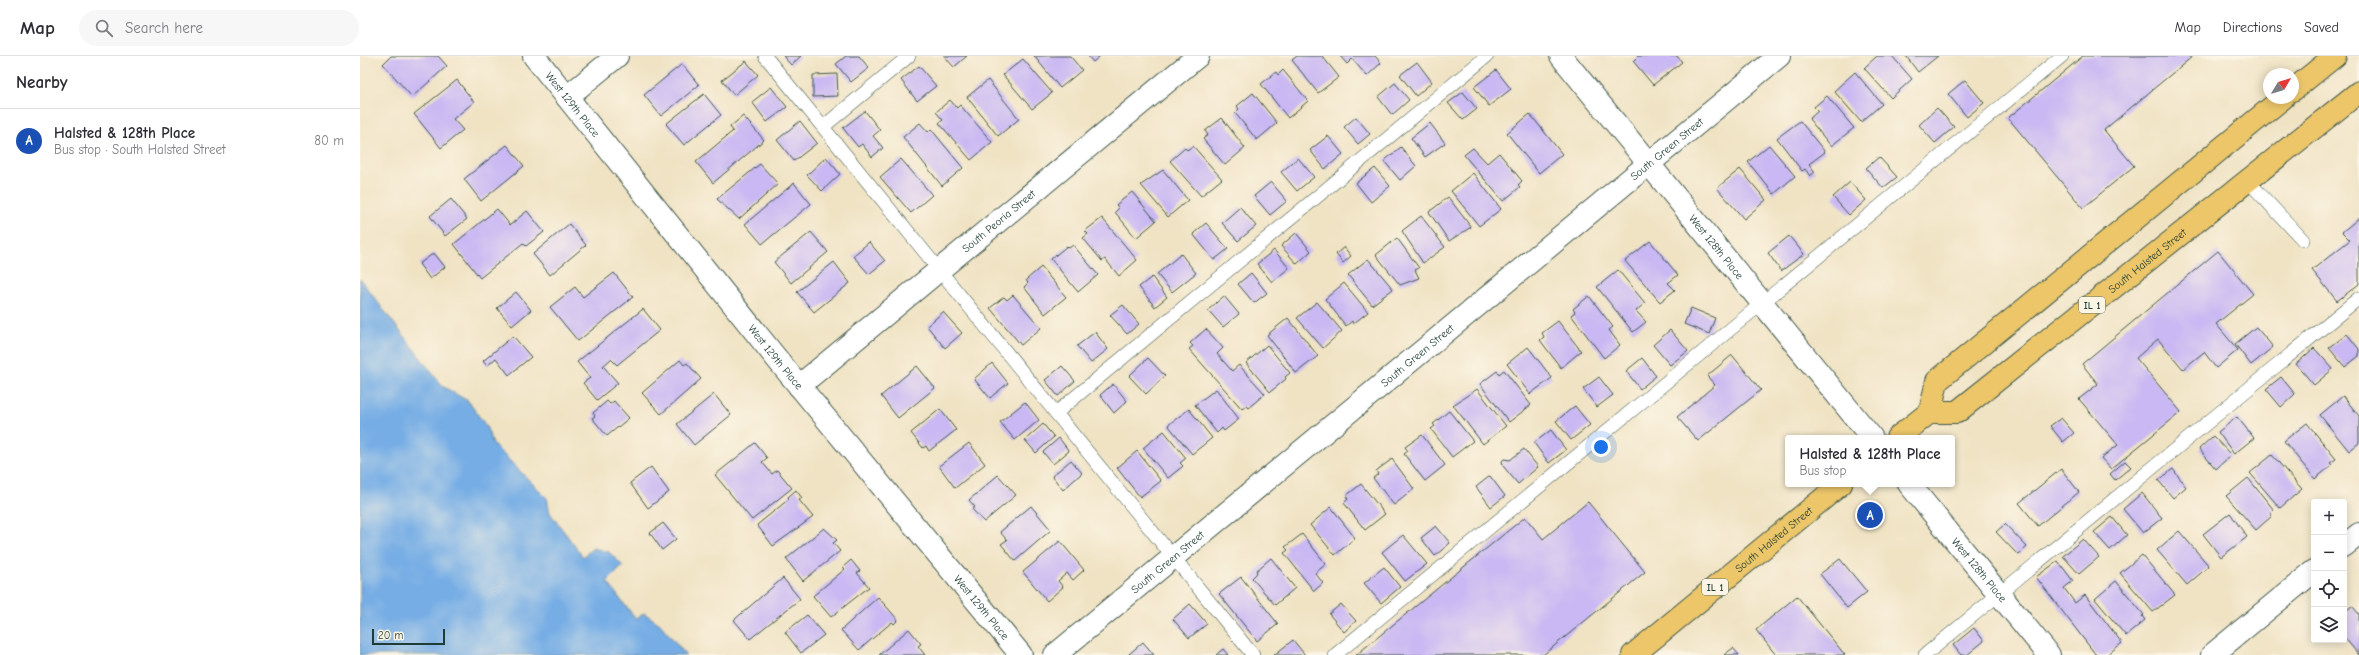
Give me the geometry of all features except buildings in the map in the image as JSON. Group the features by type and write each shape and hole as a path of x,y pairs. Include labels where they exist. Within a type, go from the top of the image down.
{"main road":[{"path":"2299,85 2335,56"},
{"name":"South Halsted Street","path":"1930,412 1958,412 2359,92"},
{"path":"1901,435 1930,412 1938,381 2276,104"},
{"name":"South Halsted Street","path":"1633,655 1837,487"}],"street":[{"name":"West 129th Place","path":"534,56 799,386 1021,655"},
{"path":"567,97 617,56"},
{"name":"South Peoria Street","path":"799,386 1198,56"},
{"name":"West 128th Place","path":"1561,56 1870,435"},
{"name":"South Green Street","path":"1056,655 1779,56"},
{"name":"West 128th Place","path":"1911,487 2049,655"},
{"path":"2347,544 2359,534"},
{"path":"2212,655 2311,573"}],"lane":[{"path":"765,56 1253,655"},
{"path":"823,127 909,56"},
{"path":"1056,413 1487,56"},
{"path":"1336,655 2062,56"},
{"path":"2248,181 2302,240"},
{"path":"1925,655 2359,298"}],"water":[{"path":"360,279 442,386 468,401 486,426 493,444 547,498 550,513 583,557 593,548 609,552 623,566 607,582 636,619 644,613 660,624 686,655 360,655"}],"place":[{"name":"Halsted & 128th Place","path":"1870,515"}]}
